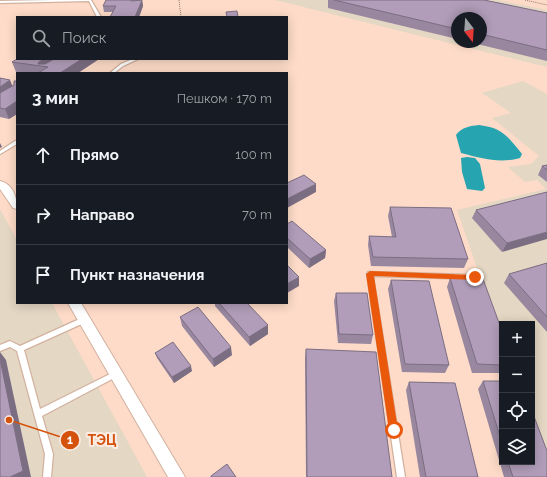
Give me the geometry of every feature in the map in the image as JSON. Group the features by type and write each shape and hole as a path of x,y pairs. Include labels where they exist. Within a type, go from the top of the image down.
{"street":[{"path":"0,184 6,188 16,204"},
{"path":"75,304 177,477"}],"lane":[{"path":"0,2 90,0 99,16"},
{"path":"113,72 122,65 134,60"},
{"path":"0,153 16,143"},
{"path":"401,477 370,274 475,277"},
{"path":"20,349 84,320"},
{"path":"0,348 10,344 20,349 49,454 47,477"},
{"path":"38,414 116,374"}],"path":[{"path":"179,0 182,16"},
{"path":"525,0 547,5"}],"shaded area":[{"path":"275,0 499,0 547,10 547,67 470,48 487,48 487,12 451,12 451,43"},
{"path":"523,81 547,94 547,471 535,436 535,321 499,321 499,331 457,210 546,189 537,180 525,182 508,167 531,164 539,156 492,118 511,113 482,93"},
{"path":"0,209 16,238 16,304 53,304 147,477 0,477"}],"water":[{"path":"479,125 494,128 504,134 522,154 520,158 512,160 497,160 461,153 456,135 458,132 469,126"},
{"path":"461,158 475,158 480,164 485,188 482,191 467,189 462,172"}],"building":[{"path":"106,0 142,0 135,16 111,16 116,6 103,6"},
{"path":"334,0 484,0 547,13 547,50 487,35 487,12 451,12 451,28"},
{"path":"237,11 238,16 227,16 226,12"},
{"path":"16,60 42,60 38,64 45,64 52,60 80,60 62,72 40,72 48,67 12,62"},
{"path":"0,78 10,80 0,87"},
{"path":"14,81 16,81 16,102 5,109 0,108 0,93 14,85"},
{"path":"547,165 547,170 542,166"},
{"path":"304,175 316,184 288,198 288,183"},
{"path":"547,192 547,232 507,243 476,210"},
{"path":"390,207 451,208 468,259 373,257 369,236 396,237"},
{"path":"292,221 326,250 310,259 288,239 288,223"},
{"path":"547,263 547,317 509,274"},
{"path":"288,266 299,277 288,283"},
{"path":"450,278 483,279 499,323 499,365 477,364"},
{"path":"391,280 429,281 449,365 405,364"},
{"path":"336,293 367,293 373,335 339,334"},
{"path":"220,304 248,304 268,325 249,337"},
{"path":"198,307 231,347 213,359 180,317"},
{"path":"173,342 191,366 172,377 155,353"},
{"path":"306,349 376,352 392,477 307,477"},
{"path":"0,359 23,471 10,477 0,477"},
{"path":"483,381 499,381 499,433"},
{"path":"409,382 455,383 478,477 426,477"},
{"path":"535,419 547,451 547,477 513,477 509,465 535,465"},
{"path":"227,464 236,477 211,477 211,476"}],"place":[{"name":"ТЭЦ","path":"9,420"}],"route":[{"path":"394,430 370,274 475,277"}]}
